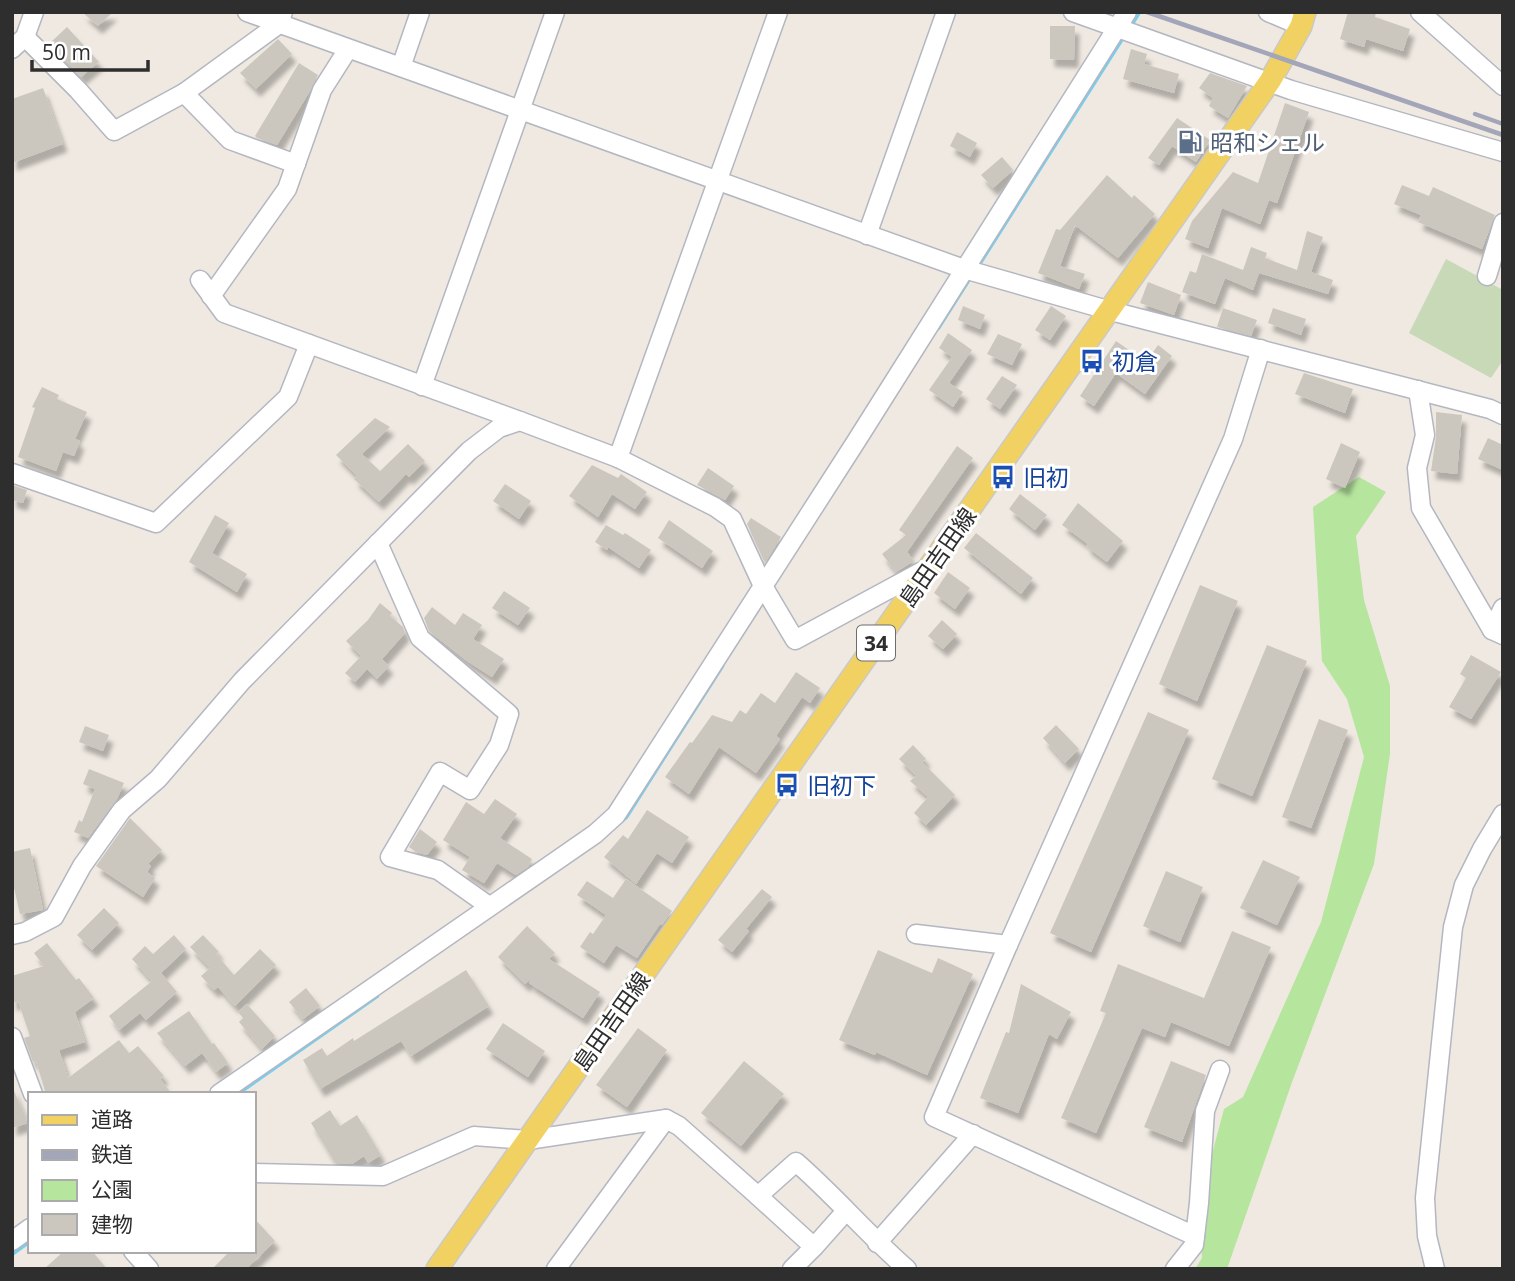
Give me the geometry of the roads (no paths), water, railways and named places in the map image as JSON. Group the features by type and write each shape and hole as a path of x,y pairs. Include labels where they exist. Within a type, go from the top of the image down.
{"main road":[{"name":"島田吉田線","path":"437,1269 1111,311 1270,81 1304,17"}],"street":[{"path":"34,12 19,43 78,90 114,131 184,93 281,18"},
{"path":"247,12 281,18 348,49 964,270 1490,409 1503,415"},
{"path":"401,67 420,12"},
{"path":"422,386 555,12"},
{"path":"618,458 778,12"},
{"path":"867,234 946,12"},
{"path":"1073,12 1122,20 1291,90 1502,151"},
{"path":"1268,12 1304,17 1318,12"},
{"path":"1420,12 1503,86"},
{"path":"222,1092 595,834 616,816 1122,20"},
{"path":"211,296 287,188 323,90 348,49"},
{"path":"184,93 230,139 296,164"},
{"path":"1487,276 1503,223"},
{"path":"200,280 224,313 618,458 686,491 732,519 763,586 795,640 930,566"},
{"path":"12,473 156,523 288,397 309,344"},
{"path":"1195,1236 934,1117 1233,439 1261,349"},
{"path":"1418,390 1425,435 1417,468 1421,509 1497,632"},
{"path":"12,935 25,932 54,917 82,866 122,810 158,779 242,681 469,451 499,428 520,421"},
{"path":"378,543 420,638 509,714 499,745 470,790 440,772 390,857 438,870 489,906"},
{"path":"1497,632 1503,608"},
{"path":"1435,1269 1427,1236 1425,1198 1453,927 1464,885 1503,814"},
{"path":"916,934 1008,945"},
{"path":"12,1037 32,1092"},
{"path":"1175,1269 1194,1245 1205,1111 1220,1070"},
{"path":"556,1269 666,1119"},
{"path":"256,1173 383,1177 474,1136 528,1140 666,1119 679,1126 814,1247"},
{"path":"877,1243 973,1134"},
{"path":"758,1196 796,1162 821,1184 877,1243 907,1269"},
{"path":"792,1269 846,1210"},
{"path":"12,1241 28,1229"},
{"path":"135,1253 149,1269"}],"waterway":[{"path":"1130,27 1139,12"},
{"path":"976,269 1125,34"},
{"path":"938,328 971,276"},
{"path":"620,822 626,817 722,666"},
{"path":"240,1092 377,996"},
{"path":"12,1254 28,1242"}],"railway":[{"path":"1147,12 1503,135"},
{"path":"1475,114 1503,124"}],"place":[{"name":"昭和シェル","path":"1190,142"},
{"name":"初倉","path":"1092,361"},
{"name":"旧初","path":"1003,477"},
{"name":"旧初下","path":"787,785"}]}
